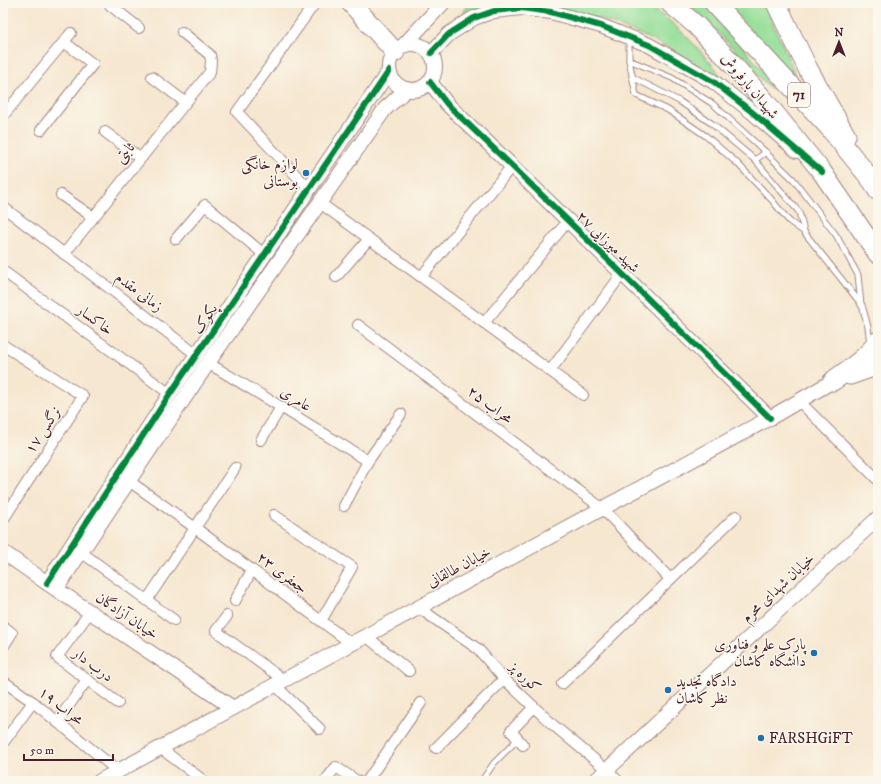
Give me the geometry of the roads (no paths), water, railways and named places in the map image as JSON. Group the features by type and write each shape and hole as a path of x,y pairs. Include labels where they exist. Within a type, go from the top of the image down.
{"highway":[{"path":"351,3 399,49"},
{"name":"شهیدان بارفروش","path":"670,3 698,26 727,58 764,100 822,172 875,248 878,266"},
{"name":"شهیدان بارفروش","path":"714,3 828,126 876,187"},
{"path":"776,3 808,69 876,187"},
{"path":"833,381 875,351"}],"street":[{"path":"112,3 110,5 139,28"},
{"path":"309,189 237,112 315,3"},
{"path":"399,49 413,44 423,47 431,53 435,63 435,73 430,82 421,88 411,90 401,88 393,81 389,71 390,61 399,49 443,3"},
{"path":"431,53 449,34 474,18 494,11 521,8 551,12 601,26 649,45 714,82 752,112 822,172"},
{"name":"ثابتی","path":"64,254 210,72 212,61 210,55 182,32"},
{"path":"3,116 71,33"},
{"path":"41,130 93,64 64,42"},
{"name":"پکوک","path":"51,586 170,394 389,71"},
{"path":"152,77 185,102"},
{"name":"شهید میرزایی ۲۷","path":"430,82 447,104 770,418"},
{"name":"پکوک","path":"51,586 81,552 208,363 385,109 407,89"},
{"path":"105,132 140,158"},
{"path":"421,277 512,166"},
{"path":"61,195 93,217"},
{"path":"320,203 584,395"},
{"path":"176,239 205,205 265,254"},
{"name":"زمانی مقدم","path":"3,207 196,355"},
{"path":"484,323 568,221"},
{"path":"336,278 369,239"},
{"name":"خاکسار","path":"3,270 170,394"},
{"path":"550,371 622,274"},
{"path":"222,317 235,325"},
{"name":"محراب ۲۵","path":"358,325 603,509 670,579"},
{"name":"نرگس ۱۷","path":"3,344 83,396 3,520"},
{"name":"عامری","path":"208,363 368,461"},
{"name":"خیابان طالقانی","path":"100,781 280,682 800,402 833,381"},
{"path":"800,402 878,480"},
{"path":"261,440 281,407"},
{"path":"344,506 368,461 401,414"},
{"path":"147,600 194,527 235,468"},
{"name":"جعفری ۲۳","path":"129,481 194,527 352,644"},
{"path":"274,515 352,567 321,621"},
{"path":"562,684 736,516"},
{"name":"خیابان شهدای محرم","path":"595,781 878,518"},
{"name":"خیابان آزادگان","path":"3,552 233,708"},
{"path":"81,552 174,620"},
{"path":"235,601 252,570"},
{"name":"کوره پز","path":"419,608 478,648 504,679 534,708 618,781"},
{"name":"درب دار","path":"90,612 57,657 118,702"},
{"path":"227,616 216,631 280,682 320,729"},
{"path":"3,626 12,633 3,647"},
{"path":"366,636 409,671"},
{"path":"436,748 504,679"},
{"path":"57,722 87,680"},
{"name":"محراب ۱۹","path":"3,681 33,702 118,771"},
{"path":"3,743 33,702"},
{"path":"372,779 421,703"},
{"path":"520,742 511,731 534,708"},
{"path":"160,748 204,781"},
{"path":"326,781 336,767 357,781"}],"lane":[{"path":"629,37 629,60 636,95 668,110 706,136 738,164 771,199 789,221 804,232 862,305"},
{"path":"629,60 672,78 713,104 766,152 794,180 836,235 858,274 862,305 868,327 870,348 875,351"},
{"path":"632,76 680,101 711,123 755,160 799,212 804,232"},
{"path":"755,160 766,152"},
{"path":"483,779 494,763 520,742"}],"place":[{"name":"لوازم خانگی بوستانی","path":"306,173"},
{"name":"پارک علم و فناوری دانشگاه کاشان","path":"814,653"},
{"name":"دادگاه تجدید نظر کاشان","path":"668,690"},
{"name":"FARSHGiFT","path":"761,738"}]}
